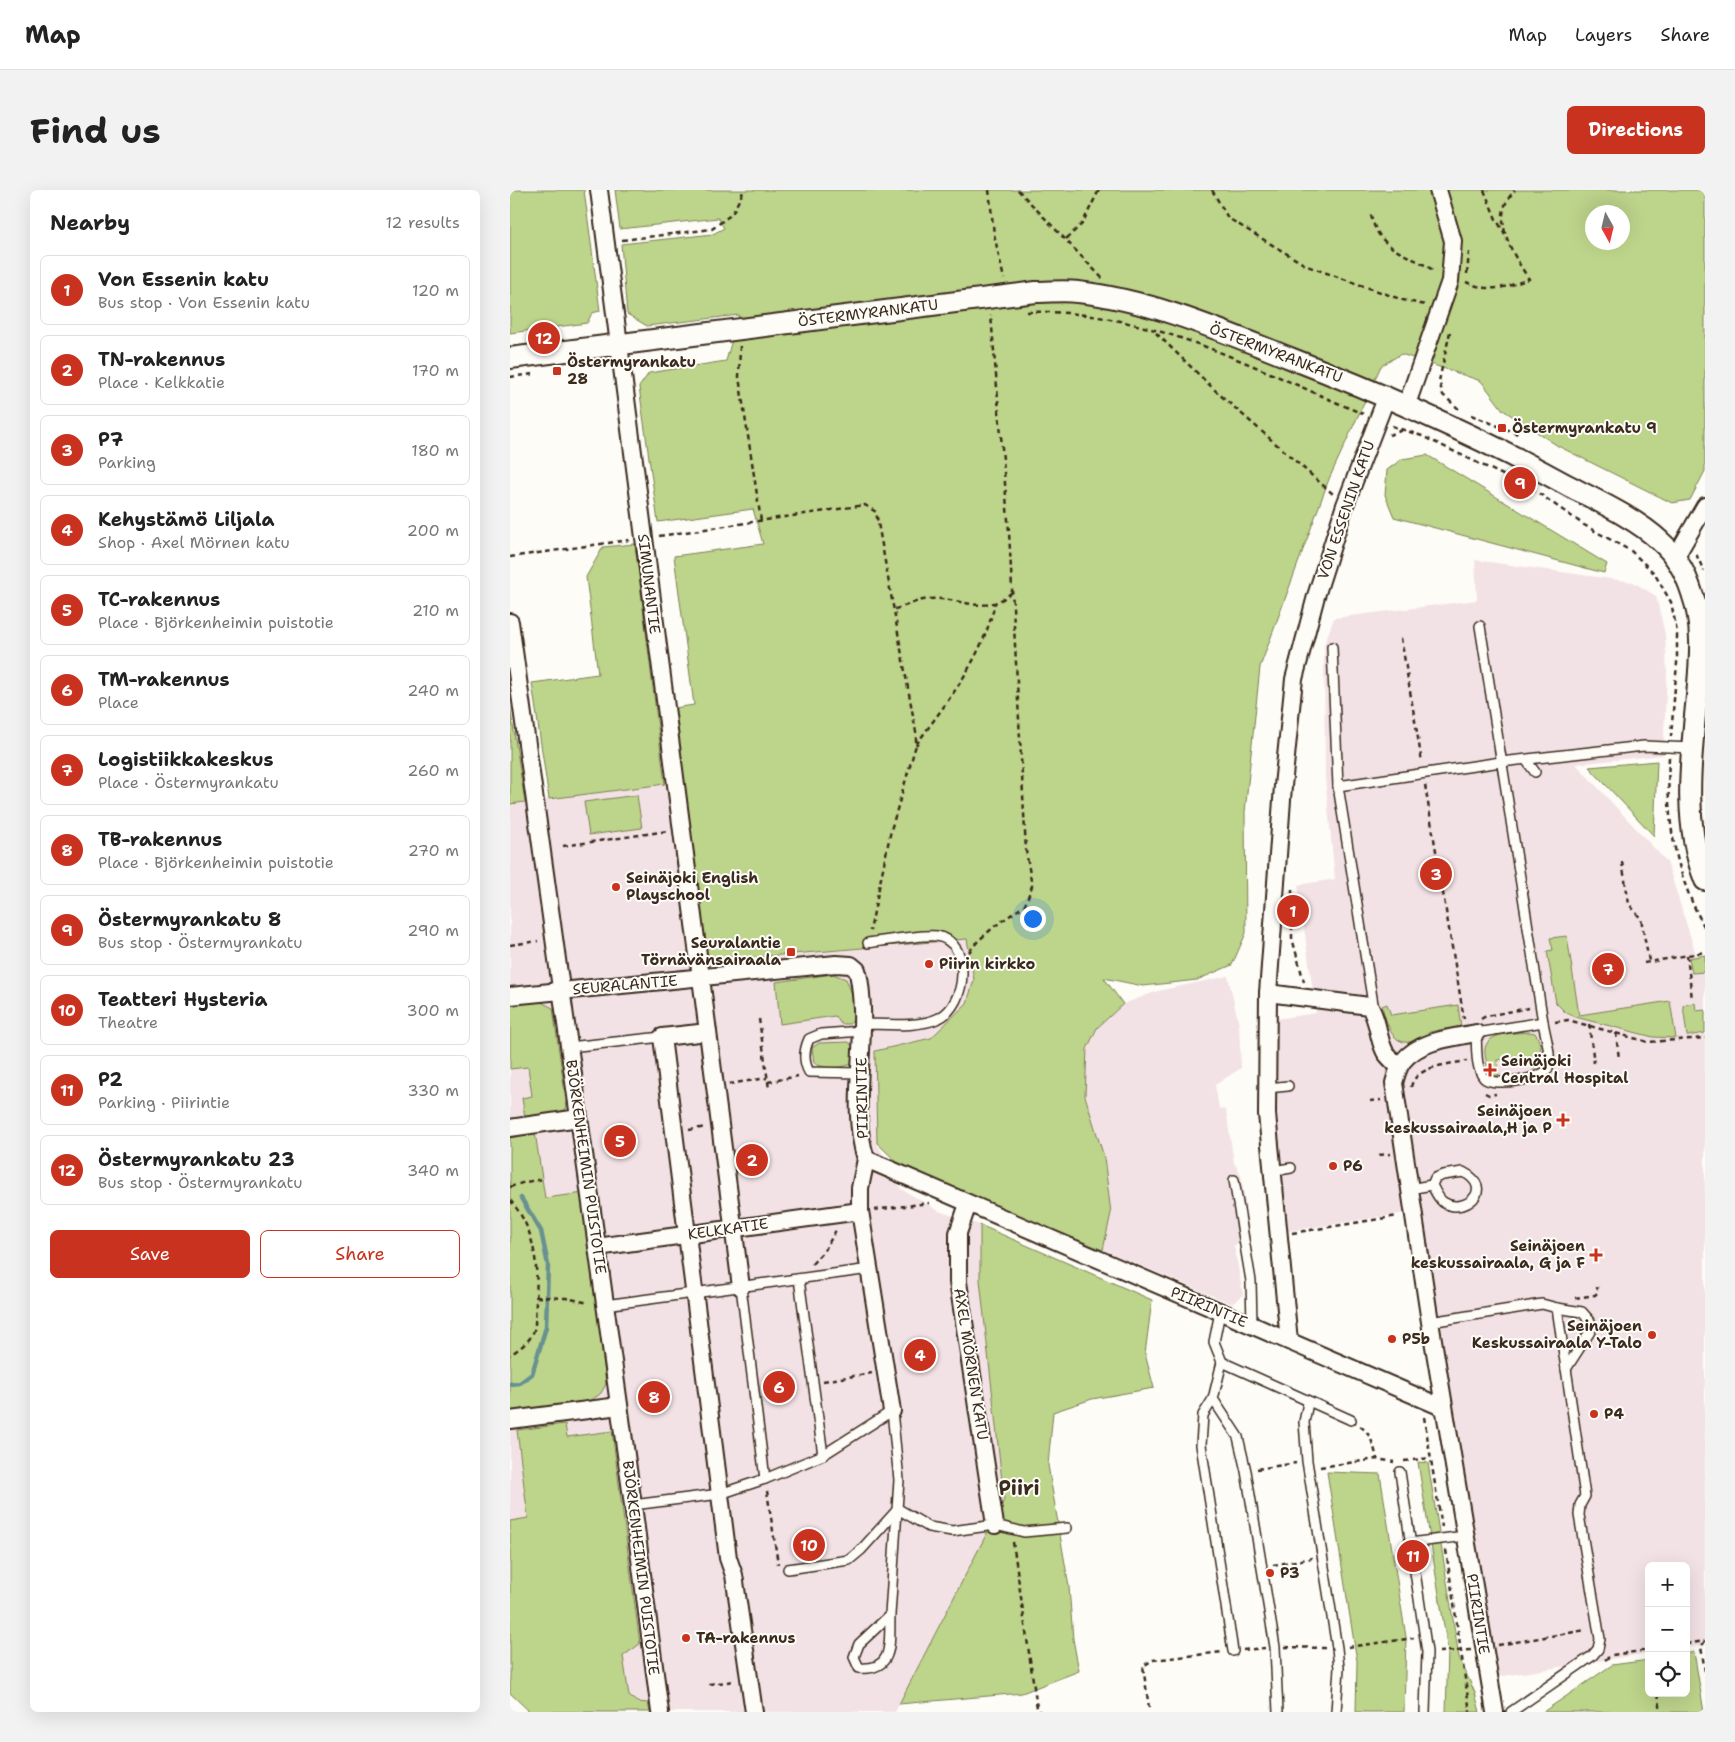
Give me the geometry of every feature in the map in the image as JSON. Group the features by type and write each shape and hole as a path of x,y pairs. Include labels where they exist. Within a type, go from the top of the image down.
{"street":[{"name":"SIMUNANTIE","path":"598,190 742,1287"},
{"path":"1407,404 1440,309 1458,281 1453,241 1438,190"},
{"name":"ÖSTERMYRANKATU","path":"510,358 617,343 1006,296 1075,292 1113,298 1217,330 1407,404 1524,461 1622,515 1660,540 1675,558 1693,596 1699,622 1700,664 1692,748 1690,812 1699,865 1705,880"},
{"name":"VON ESSENIN KATU","path":"1289,1341 1267,1088 1268,993 1283,786 1294,679 1316,596 1346,505 1387,396"},
{"path":"1675,558 1705,506"},
{"name":"BJÖRKENHEIMIN PUISTOTIE","path":"510,622 596,1247 606,1305 660,1712"},
{"name":"SEURALANTIE","path":"510,996 836,964 851,965 857,970"},
{"name":"PIIRINTIE","path":"857,970 861,991 860,1073 862,1147 866,1159 1444,1408 1495,1712"},
{"path":"1268,993 1370,1006 1374,1013 1384,1048 1399,1066"},
{"path":"1444,1408 1394,1083 1399,1066 1414,1051 1432,1042 1469,1031"},
{"path":"708,1032 662,1037 720,1494 754,1712"},
{"path":"510,1128 579,1118"},
{"path":"866,1159 853,1212 870,1269 892,1411"},
{"name":"AXEL MÖRNEN KATU","path":"968,1204 958,1233 958,1282 995,1526"},
{"name":"KELKKATIE","path":"596,1247 853,1212"},
{"path":"510,1420 619,1406"}],"lane":[{"path":"1480,626 1549,1061 1547,1070 1539,1076 1493,1083 1485,1080 1480,1072 1469,1031 1542,1022"},
{"path":"1332,647 1338,786 1374,1013"},
{"path":"1338,786 1501,762 1644,746 1692,748"},
{"path":"1526,760 1535,772"},
{"path":"860,1073 809,1072 806,1066 804,1050 809,1039 822,1034 862,1028 912,1024 939,1018 957,1000 963,978 959,953 953,943 936,936 868,943"},
{"path":"569,1047 662,1037"},
{"path":"1267,1088 1288,1086"},
{"path":"1273,1171 1292,1168"},
{"path":"1463,1172 1472,1177 1478,1192 1471,1203 1451,1205 1443,1202 1432,1185 1435,1178 1443,1174 1463,1172"},
{"path":"1234,1180 1251,1281 1252,1325"},
{"path":"1409,1188 1432,1185"},
{"path":"606,1305 870,1269"},
{"path":"799,1279 823,1456"},
{"path":"742,1287 765,1479"},
{"path":"1430,1322 1542,1304 1582,1312 1590,1321 1591,1330 1566,1369"},
{"path":"1511,1712 1592,1656 1598,1649 1600,1639 1579,1515 1585,1496 1557,1308"},
{"path":"1220,1312 1214,1342 1222,1362 1213,1399 1203,1415 1201,1445 1233,1650"},
{"path":"1222,1362 1308,1403 1351,1420"},
{"path":"1213,1399 1238,1437 1246,1471 1275,1647 1278,1712"},
{"path":"1308,1403 1304,1422 1306,1461 1337,1648 1336,1712"},
{"path":"633,1505 720,1494 765,1479 823,1456 892,1411 899,1480 888,1654 885,1662 873,1669 859,1668 854,1657 859,1644 890,1615"},
{"path":"1400,1472 1427,1652 1425,1712"},
{"path":"898,1508 929,1527 952,1531 995,1526 1024,1532 1067,1528"},
{"path":"788,1569 849,1560 861,1550 898,1508"},
{"path":"1410,1543 1465,1536"}],"path":[{"path":"605,242 712,229 732,214 744,190"},
{"path":"982,316 1009,313 994,234 989,190"},
{"path":"1018,190 1099,273 1113,298"},
{"path":"1066,239 1082,224 1099,190"},
{"path":"1212,190 1228,218 1307,266 1403,300 1440,309"},
{"path":"1484,190 1496,219 1506,235"},
{"path":"1371,215 1374,229 1385,245 1418,259 1458,281 1482,289 1501,289 1529,279 1508,243 1503,218 1505,203 1515,190"},
{"path":"1458,281 1470,262 1468,243"},
{"path":"1458,281 1464,290"},
{"path":"1025,312 1049,311 1096,315 1205,347 1378,421 1422,436 1534,490 1584,525 1631,551 1654,573 1671,602 1677,632 1677,664 1667,795 1672,838 1682,877 1705,928"},
{"path":"961,964 978,941 1025,905 1032,886 1026,851 1012,592 991,315"},
{"path":"1451,329 1439,381 1443,395 1462,411"},
{"path":"1154,331 1218,393 1346,505"},
{"path":"749,345 740,346 739,376 761,521"},
{"path":"510,377 538,374"},
{"path":"1470,414 1518,434"},
{"path":"1386,438 1393,432 1404,430"},
{"path":"510,557 865,506 876,512 895,609 916,732 916,746 891,830 868,943"},
{"path":"1686,540 1695,552 1705,575"},
{"path":"895,609 929,599 968,604 995,604 1012,592"},
{"path":"916,746 972,665 989,627 995,604"},
{"path":"1401,638 1469,1031 1468,1067"},
{"path":"563,846 657,832"},
{"path":"1622,862 1629,904 1641,919 1649,961"},
{"path":"1291,883 1293,898 1292,938 1304,984 1304,997"},
{"path":"510,945 524,943"},
{"path":"1644,963 1705,952"},
{"path":"1686,955 1692,999"},
{"path":"1469,1031 1474,1023 1486,1016 1552,1004 1556,1032"},
{"path":"759,1019 769,1089"},
{"path":"1542,1022 1568,1020 1589,1024 1648,1042 1705,1038"},
{"path":"1589,1024 1594,1062"},
{"path":"1616,1033 1619,1059"},
{"path":"1411,1089 1412,1083 1422,1073 1436,1067 1468,1061"},
{"path":"715,1086 791,1078"},
{"path":"1479,1090 1489,1095 1498,1094"},
{"path":"673,1132 720,1125"},
{"path":"510,1187 544,1179"},
{"path":"510,1200 526,1224 534,1243 538,1271 534,1331 527,1342 510,1355"},
{"path":"799,1279 826,1248 853,1212 938,1202"},
{"path":"1279,1235 1405,1215"},
{"path":"536,1297 552,1297 606,1305"},
{"path":"813,1382 886,1371"},
{"path":"1351,1420 1367,1431 1375,1447 1377,1459 1390,1463 1431,1458"},
{"path":"765,1479 776,1559 782,1569 788,1569"},
{"path":"1012,1529 1030,1672 1037,1708 1040,1712"},
{"path":"1262,1567 1322,1557"},
{"path":"1427,1652 1483,1648 1598,1628"},
{"path":"1690,1643 1705,1641"},
{"path":"1705,1641 1701,1646 1705,1671"},
{"path":"709,1684 749,1679"},
{"path":"1659,1697 1661,1712"}],"shaded area":[{"name":"Seinäjoki Central Hospital","path":"1475,560 1633,582 1656,596 1665,634 1667,673 1663,755 1576,764 1667,862 1698,961 1705,972 1705,1645 1690,1647 1690,1562 1645,1562 1645,1654 1497,1677 1419,1211 1282,1232 1274,1121 1276,1019 1316,1013 1298,885 1335,879 1325,777 1324,645 1334,618 1477,600"},
{"name":"Piiri","path":"682,782 707,953 711,961 967,939 974,980 967,1003 931,1038 875,1051 877,1143 901,1189 939,1211 980,1225 980,1280 1004,1500 895,1712 530,1712 510,1693 510,804"},
{"path":"1228,976 1239,1025 1241,1068 1215,1085 1219,1108 1226,1110 1234,1163 1241,1174 1251,1244 1234,1245 1243,1295 1232,1304 1103,1250 1111,1213 1085,1096 1087,1049 1097,1028 1123,1004 1158,991"}],"green space":[{"path":"510,190 584,190 600,311 592,313 587,323 510,333"},
{"path":"615,190 1705,190 1705,471 1690,500 1672,503 1558,446 1503,410 1481,381 1401,354 1381,366 1329,479 1260,667 1245,812 1246,933 1232,965 1197,980 1143,986 1104,978 1123,1004 1097,1028 1087,1049 1085,1096 1104,1157 1111,1213 1103,1250 903,1168 877,1143 875,1051 931,1038 967,1003 974,980 967,939 711,961 707,953 674,708 694,705 674,556 763,544 753,509 658,522 639,387 649,373 726,361 739,315 647,326 627,314 621,244 713,234 724,228 718,218 620,229"},
{"path":"1427,455 1607,564 1604,573 1394,517 1385,495 1387,470 1402,459"},
{"path":"635,544 665,784 549,799 532,683 598,674 586,577 603,547"},
{"path":"510,707 525,802 510,804"},
{"path":"1657,761 1654,836 1589,767"},
{"path":"637,795 642,828 589,835 584,802"},
{"path":"1567,936 1579,1015 1670,1001 1676,1038 1653,1037 1575,1017 1565,1012 1556,1003 1547,951 1553,950 1550,938"},
{"path":"1705,955 1705,972 1692,973 1689,958"},
{"path":"833,974 846,979 850,989 854,1002 854,1014 850,1024 841,1024 835,1016 780,1024 776,982"},
{"path":"541,1002 553,1008 567,1108 559,1113 525,1118 522,1098 532,1096 528,1067 510,1069 510,1003"},
{"path":"1695,1003 1696,1011 1705,1010 1705,1033 1687,1036 1683,1005"},
{"path":"1387,1004 1391,1015 1458,1005 1461,1027 1430,1032 1417,1040 1409,1042 1402,1041 1392,1034 1386,1020 1382,1006"},
{"path":"1535,1033 1539,1040 1540,1067 1533,1069 1531,1056 1497,1060 1499,1075 1492,1077 1485,1055 1485,1047 1488,1042 1500,1035"},
{"path":"849,1042 853,1047 854,1063 834,1068 823,1067 814,1063 812,1048 819,1043"},
{"path":"535,1132 545,1198 584,1193 606,1383 601,1393 584,1402 510,1412 510,1135"},
{"path":"980,1225 1152,1300 1145,1354 1154,1388 1092,1399 1053,1412 1048,1465 1069,1587 1073,1639 1079,1671 1022,1693 899,1704 1004,1500 980,1280"},
{"path":"565,1424 567,1437 612,1431 640,1644 623,1656 629,1696 637,1702 648,1703 650,1712 530,1712 510,1693 510,1521 528,1518 517,1430"},
{"path":"1418,1462 1428,1463 1459,1657 1475,1693 1480,1712 1446,1712 1448,1651"},
{"path":"1327,1472 1380,1474 1406,1637 1404,1712 1356,1712 1357,1661"},
{"path":"1694,1652 1704,1712 1543,1712 1612,1665 1645,1661 1645,1697 1690,1697 1690,1653"}],"waterway":[{"path":"510,1384 520,1383 532,1374 546,1327 548,1265 541,1231 521,1198"}],"place":[{"name":"Östermyrankatu 23","path":"544,338"},
{"name":"Östermyrankatu 28","path":"557,371"},
{"name":"Östermyrankatu 9","path":"1502,428"},
{"name":"Östermyrankatu 8","path":"1520,483"},
{"name":"P7","path":"1436,874"},
{"name":"Seinäjoki English Playschool","path":"616,887"},
{"name":"Von Essenin katu","path":"1293,911"},
{"name":"Seuralantie Törnävänsairaala","path":"791,952"},
{"name":"Piirin kirkko","path":"929,964"},
{"name":"Logistiikkakeskus","path":"1608,969"},
{"name":"Seinäjoki Central Hospital","path":"1490,1070"},
{"name":"Seinäjoen keskussairaala,H ja P","path":"1563,1120"},
{"name":"TC-rakennus","path":"620,1141"},
{"name":"TN-rakennus","path":"752,1160"},
{"name":"P6","path":"1333,1166"},
{"name":"Seinäjoen keskussairaala, G ja F","path":"1596,1255"},
{"name":"Seinäjoen Keskussairaala Y-Talo","path":"1652,1335"},
{"name":"P5b","path":"1392,1339"},
{"name":"Kehystämö Liljala","path":"920,1355"},
{"name":"TM-rakennus","path":"779,1387"},
{"name":"TB-rakennus","path":"654,1397"},
{"name":"P4","path":"1594,1414"},
{"name":"Teatteri Hysteria","path":"809,1545"},
{"name":"P2","path":"1413,1556"},
{"name":"P3","path":"1270,1573"},
{"name":"TA-rakennus","path":"686,1638"}],"district":[{"name":"Piiri","path":"1019,1488"}]}
